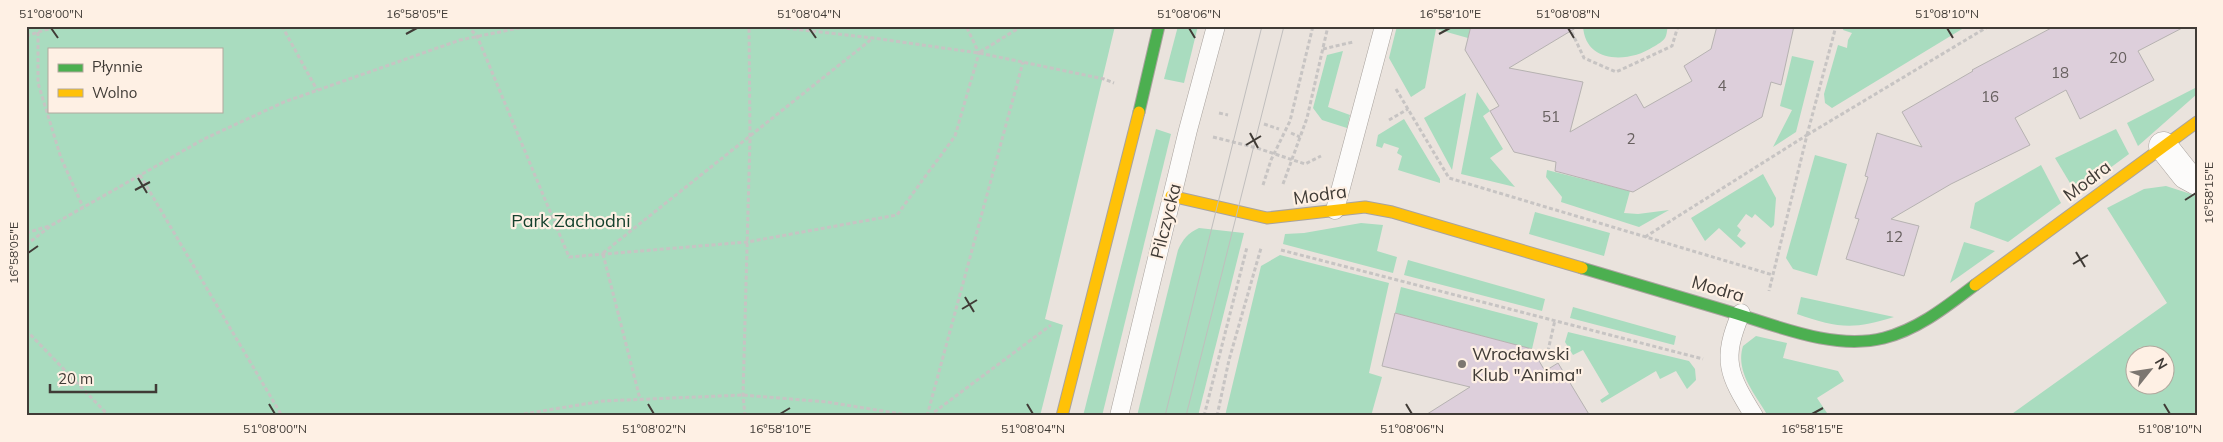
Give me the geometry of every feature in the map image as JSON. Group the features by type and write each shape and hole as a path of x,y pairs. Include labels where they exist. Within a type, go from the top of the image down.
{"street":[{"path":"1062,416 1126,169 1159,26"},
{"name":"Modra","path":"1171,196 1267,218 1365,207 1392,212 1741,313 1807,334 1841,341 1873,341 1901,334 1929,319 2000,269 2197,122"},
{"path":"2163,146 2186,175 2197,181"}],"lane":[{"name":"Pilczycka","path":"1119,416 1171,196 1216,26"},
{"path":"1335,210 1384,26"},
{"path":"1741,313 1732,334 1729,359 1735,385 1754,416"}],"path":[{"path":"26,36 58,26"},
{"path":"282,26 317,90"},
{"path":"467,26 476,36 569,257 747,242 896,216 955,136 979,53 1022,26"},
{"path":"26,245 52,225 204,139 284,102 460,40 529,26"},
{"path":"744,416 750,138 749,26"},
{"path":"767,26 979,53 1104,79 1114,83"},
{"path":"966,26 979,53"},
{"path":"1262,189 1294,107 1313,26"},
{"path":"1281,190 1307,118 1328,26"},
{"path":"1569,26 1584,58 1616,72 1672,46 1678,26"},
{"path":"1761,320 1836,26"},
{"path":"1644,237 1807,135 1990,26"},
{"path":"38,32 38,83 60,158 83,207"},
{"path":"603,254 873,38"},
{"path":"1376,54 1449,178 1773,275"},
{"path":"928,416 1023,62"},
{"path":"1264,124 1279,129"},
{"path":"1291,134 1300,137"},
{"path":"1210,136 1275,153 1305,164 1352,141"},
{"path":"140,175 282,416"},
{"path":"26,233 52,225"},
{"path":"1204,416 1249,239"},
{"path":"1217,416 1229,360 1261,247 1266,241"},
{"path":"1248,244 1270,248"},
{"path":"1279,250 1705,360 1729,359"},
{"path":"603,254 640,399"},
{"path":"1539,360 1547,355 1555,320"},
{"path":"928,416 1051,325"},
{"path":"26,330 109,416"},
{"path":"511,416 603,401 743,395 827,402 914,416"}],"green space":[{"name":"Park Zachodni","path":"26,26 1115,26 1045,319 1063,325 1040,416 26,416"},
{"path":"1178,26 1198,26 1184,83 1164,79"},
{"path":"1397,26 1471,26 1468,38 1436,29 1425,88 1411,97 1389,58"},
{"path":"1583,26 1668,26 1665,38 1658,44 1632,56 1610,57 1600,54 1591,48"},
{"path":"1844,26 1967,26 1832,108 1825,103 1824,94 1838,45 1847,48 1848,40 1852,33 1843,30"},
{"path":"1343,51 1328,107 1350,115 1347,128 1322,120 1313,108 1327,55"},
{"path":"1792,56 1814,61 1796,132 1773,147 1792,110 1780,106"},
{"path":"2197,87 2197,94 2138,146 2127,123"},
{"path":"1477,92 1490,111 1483,116 1503,149 1490,158 1515,187 1461,174"},
{"path":"1466,93 1452,170 1424,118"},
{"path":"1404,119 1440,179 1440,183 1398,170 1402,156 1397,153 1399,148 1384,143 1382,148 1376,146 1378,135"},
{"path":"1156,129 1171,134 1102,416 1083,416"},
{"path":"2116,129 2129,154 2076,193 2055,158"},
{"path":"1815,155 1847,164 1817,276 1793,269 1786,258"},
{"path":"2041,165 2061,203 2008,242 1970,228 1975,203"},
{"path":"1547,170 1630,191 1624,213 1638,214 1669,210 1639,227 1561,202 1562,197 1546,177"},
{"path":"1763,174 1776,198 1774,225 1771,228 1755,214 1752,218 1746,214 1737,226 1741,230 1737,236 1746,243 1741,248 1719,228 1705,241 1691,218"},
{"path":"2166,186 2197,196 2197,416 2009,416 2167,303 2107,208 2144,189"},
{"path":"1535,212 1610,233 1604,256 1529,234"},
{"path":"1361,223 1383,225 1377,251 1397,257 1393,273 1283,244 1285,234 1304,233"},
{"path":"1199,228 1244,233 1198,416 1137,416 1178,250 1186,237"},
{"path":"1964,242 1995,251 1950,283"},
{"path":"1280,255 1389,283 1369,373 1382,377 1371,416 1225,416 1261,266"},
{"path":"1408,260 1545,299 1542,311 1404,275"},
{"path":"1401,287 1538,323 1532,349 1395,313"},
{"path":"1801,297 1894,317 1867,324 1834,325 1797,314"},
{"path":"1573,307 1676,336 1674,345 1570,318"},
{"path":"1568,332 1689,361 1695,369 1696,380 1687,389 1676,371 1660,379 1656,371 1602,403 1600,400 1609,394 1583,350 1573,355 1565,342"},
{"path":"1756,336 1787,343 1783,358 1838,371 1844,381 1817,398 1829,416 1768,416 1752,391 1742,365 1743,346"}],"building":[{"path":"1471,26 1579,26 1509,68 1583,82 1570,132 1636,94 1644,108 1692,81 1684,66 1711,49 1717,26 1794,26 1781,85 1771,82 1762,117 1633,192 1555,171 1556,162 1514,152 1490,111 1499,106 1465,50"},
{"path":"2055,26 2186,26 2138,51 2154,80 2080,119 2066,90 2015,118 2030,145 1951,184 1891,219 1919,226 1904,276 1846,259 1859,219 1855,218 1868,177 1865,176 1877,133 1922,147 1902,112 1972,70"},
{"name":"Wrocławski Klub \"Anima\"","path":"1395,313 1532,349 1545,371 1558,363 1590,416 1424,416 1470,387 1382,366"}],"tram line":[{"path":"1165,416 1262,26"},
{"path":"1186,416 1284,26"}],"traffic: fast":[{"path":"1139,112 1159,26"},
{"path":"1582,268 1803,334 1823,339 1844,341 1884,338 1909,329 1932,316 1975,285"}],"traffic: slow":[{"path":"1062,416 1139,112"},
{"path":"1975,285 2197,122"},
{"path":"1171,196 1267,218 1365,207 1392,212 1582,268"}],"place":[{"name":"Wrocławski Klub \"Anima\"","path":"1462,364"}]}
